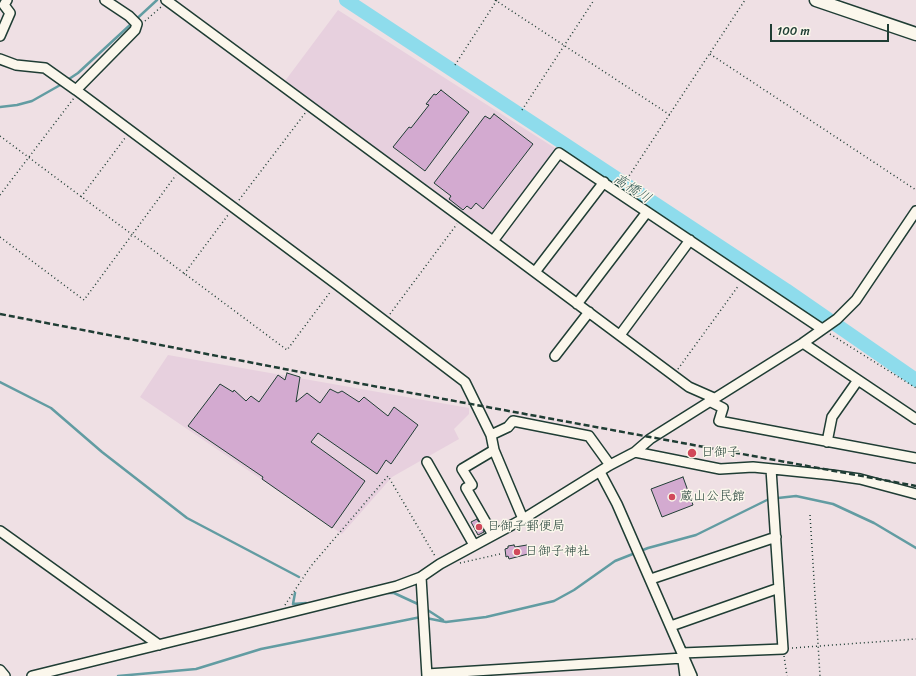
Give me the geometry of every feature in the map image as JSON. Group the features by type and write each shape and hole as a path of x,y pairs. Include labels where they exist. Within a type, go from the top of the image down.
{"main road":[{"path":"816,0 830,2 916,34"}],"street":[{"path":"75,90 135,30 134,21 105,0"},
{"path":"166,0 577,304 620,334 689,387 723,408 719,421 916,458"},
{"path":"0,36 10,13 4,2"},
{"path":"0,59 16,65 45,68 386,321 465,382 491,435 494,450 523,519"},
{"path":"493,241 559,153 745,277 824,327"},
{"path":"535,272 604,182"},
{"path":"35,676 397,586 421,577 440,564 523,519 610,465 635,452 650,439 803,343 837,318 856,300 916,211"},
{"path":"577,304 647,212"},
{"path":"620,334 690,240"},
{"path":"555,356 589,312"},
{"path":"803,343 916,419"},
{"path":"827,442 832,416 858,380"},
{"path":"491,435 508,427 513,421 589,436 610,465"},
{"path":"493,535 466,488 472,485 462,469 494,450"},
{"path":"635,452 720,469 754,467 860,479 916,494"},
{"path":"427,462 474,545"},
{"path":"421,577 427,675 683,655 783,649 771,469"},
{"path":"600,472 617,504 692,676"},
{"path":"0,530 159,645"},
{"path":"650,579 776,536"},
{"path":"671,626 779,588"},
{"path":"683,655 685,676"},
{"path":"0,670 5,676"}],"path":[{"path":"134,21 147,21 166,0"},
{"path":"455,65 496,0 670,115"},
{"path":"522,110 594,0"},
{"path":"627,180 745,0"},
{"path":"710,54 916,190"},
{"path":"0,195 29,158 75,90"},
{"path":"184,274 310,106"},
{"path":"81,197 130,131"},
{"path":"0,136 287,350 336,284"},
{"path":"0,237 84,300 180,169"},
{"path":"386,321 462,218"},
{"path":"673,375 745,277"},
{"path":"824,327 916,388"},
{"path":"285,613 284,604 311,566 388,476 440,564"},
{"path":"810,515 820,676"},
{"path":"458,564 500,554"},
{"path":"787,676 783,649 916,640"}],"shaded area":[{"path":"338,10 558,150 496,232 489,234 285,81"},
{"path":"168,355 469,408 469,414 454,429 459,439 392,477 342,534 140,397"}],"building":[{"path":"441,90 469,112 425,171 393,147 409,127 411,128 429,105 426,104 434,94 436,95"},
{"path":"494,114 533,144 483,209 476,203 471,209 467,206 463,210 449,199 451,196 434,183 485,116 490,119"},
{"path":"287,373 300,377 296,402 307,393 320,403 330,389 338,393 342,391 359,402 364,397 388,416 394,407 418,425 391,464 386,460 377,474 318,433 311,442 365,481 332,528 262,479 263,477 188,426 220,384 233,392 234,390 246,401 251,396 259,402 278,375 285,380"},
{"name":"蔵山公民館","path":"683,477 693,505 662,517 651,489"},
{"path":"477,519 484,532 478,535 471,522"},
{"name":"日御子神社","path":"514,545 515,547 527,545 528,554 509,559 508,556 506,557 505,549 508,548 508,546"}],"waterway":[{"path":"66,81 78,73 157,0"},
{"name":"高橋川","path":"346,0 786,290 916,380"},
{"path":"0,107 32,101 62,84"},
{"path":"0,382 51,408 102,452 187,518 299,577"},
{"path":"426,618 446,622 486,617 554,601 574,590 615,561 648,548 696,535 769,499 796,496 833,504 874,523 916,548"},
{"path":"295,593 293,604 306,603"},
{"path":"388,593 394,593 420,605"},
{"path":"426,609 443,620"},
{"path":"118,676 196,669 261,649 421,617"}],"railway":[{"path":"0,314 357,383 916,486"}],"place":[{"name":"日御子","path":"692,453"},
{"name":"蔵山公民館","path":"672,497"},
{"name":"日御子郵便局","path":"479,527"},
{"name":"日御子神社","path":"517,552"}]}
